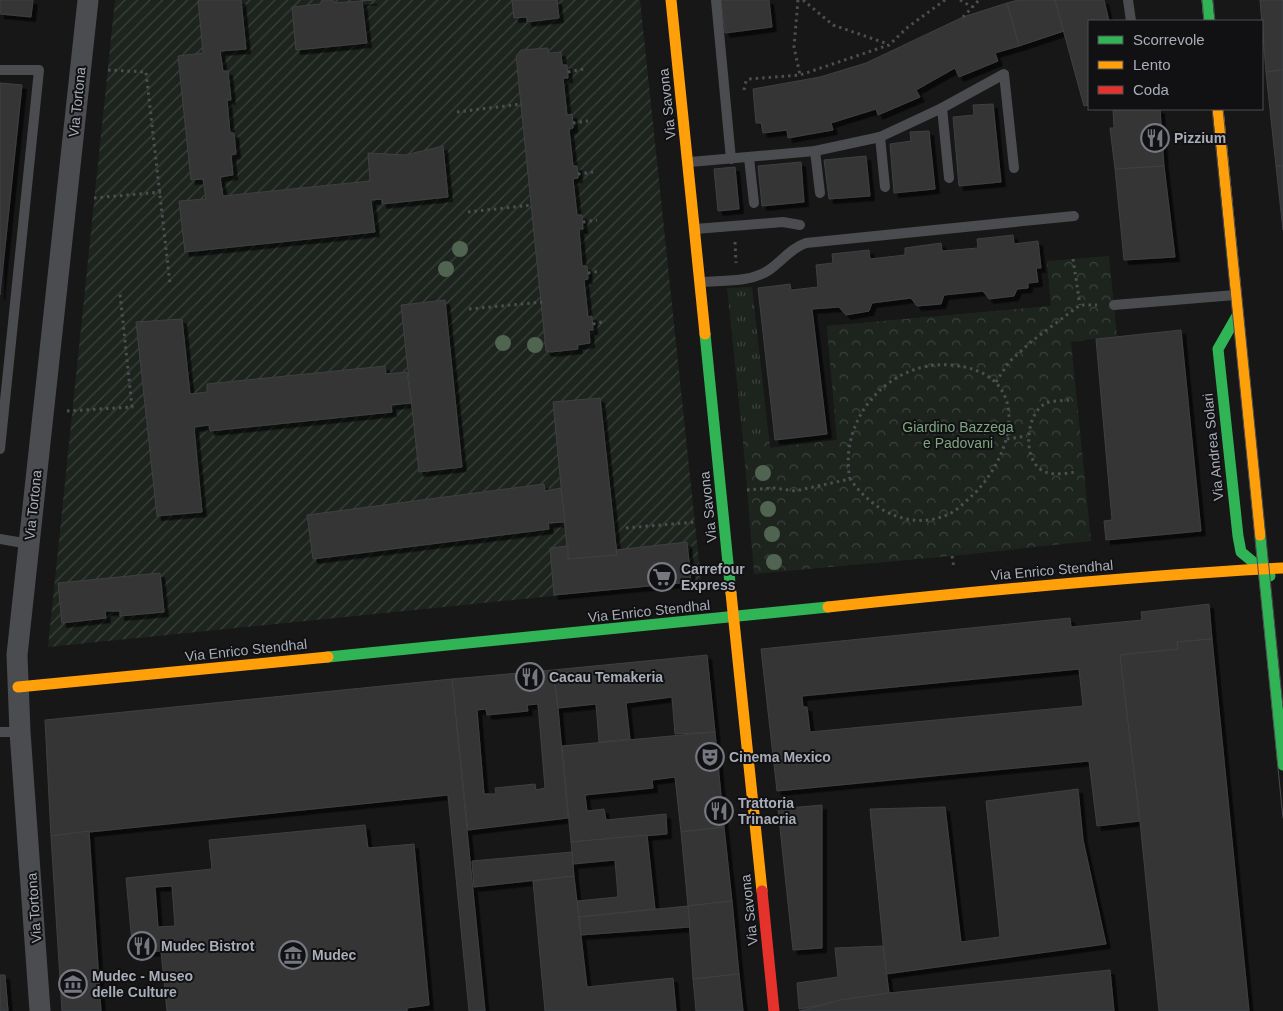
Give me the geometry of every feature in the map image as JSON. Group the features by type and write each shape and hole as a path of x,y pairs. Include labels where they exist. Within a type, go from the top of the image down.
{"street":[{"name":"Via Tortona","path":"40,1011 10,732 13,687 88,0"},
{"name":"Via Savona","path":"671,0 774,1011"},
{"path":"1207,0 1209,20"},
{"path":"1218,110 1283,765"},
{"name":"Via Andrea Solari","path":"1238,314 1218,349 1239,545 1245,556 1271,576 1283,578"},
{"name":"Via Enrico Stendhal","path":"13,687 734,618 958,593 1204,572 1283,568"}],"lane":[{"path":"716,0 732,159"},
{"path":"1128,0 1131,20"},
{"path":"0,70 39,70 0,449"},
{"path":"688,162 815,151 880,137 942,108 1004,74 1014,168"},
{"path":"942,108 948,178"},
{"path":"880,137 885,187"},
{"path":"815,151 820,193"},
{"path":"749,158 754,203"},
{"path":"700,282 737,280 767,271 796,246 806,243 1074,216"},
{"path":"694,229 783,222 800,225"},
{"path":"1114,305 1236,295"},
{"path":"0,539 29,544"}],"path":[{"path":"798,0 794,46 800,75"},
{"path":"803,0 833,25 889,45"},
{"path":"745,96 744,88 748,80 800,75 889,45 908,27 945,0"},
{"path":"960,0 972,7"},
{"path":"963,17 979,0"},
{"path":"568,72 584,69"},
{"path":"108,70 146,72 170,284"},
{"path":"457,112 522,104"},
{"path":"573,123 588,121"},
{"path":"578,174 593,172"},
{"path":"94,198 161,192"},
{"path":"468,212 532,205"},
{"path":"582,222 597,220"},
{"path":"733,226 737,280"},
{"path":"1073,259 1080,305"},
{"path":"588,273 602,271"},
{"path":"67,411 132,408 120,294"},
{"path":"469,309 542,302"},
{"path":"996,382 1019,350 1080,305 1114,305"},
{"path":"593,324 606,321"},
{"path":"946,365 962,366 983,372 996,382 1003,391 1010,412 1007,438 994,469 966,502 948,514 924,519 898,517 872,504 850,479 847,462 848,448 854,430 871,398 883,386 910,370 925,366 946,365"},
{"path":"1069,400 1044,404 1037,410 1027,436 1030,452 1035,463 1043,471 1049,474 1076,472"},
{"path":"1007,438 1027,436"},
{"path":"747,490 774,488 795,491 850,479"},
{"path":"626,528 695,522"}],"green space":[{"path":"115,0 640,0 701,581 48,647"},
{"name":"Giardino Bazzega e Padovani","path":"1109,256 1117,336 1071,342 1091,541 754,574 743,441 769,435 770,448 837,440 827,326 1051,306 1047,261"},
{"path":"1047,261 1069,301 839,459 747,478 727,288 752,287 770,448 837,440 827,326 1051,306"}],"building":[{"path":"0,0 33,0 31,17 0,14"},
{"path":"198,0 241,0 246,49 220,51 223,71 228,71 231,100 227,100 230,133 234,133 236,154 231,155 233,175 220,177 223,196 370,181 368,153 405,155 443,146 448,197 382,204 382,199 371,200 375,232 185,252 179,201 206,199 203,179 191,180 178,56 203,53"},
{"path":"322,0 333,0 335,3 373,0 362,1 367,43 296,50 292,7 320,4"},
{"path":"512,0 557,0 559,18 527,22 527,17 514,18"},
{"path":"721,0 769,0 772,27 725,33"},
{"path":"1018,0 1055,0 1064,31 1019,46 1007,3"},
{"path":"1055,0 1104,0 1109,20 1088,20 1088,105 1084,106"},
{"path":"1260,0 1283,0 1283,70 1266,72"},
{"path":"1007,3 1019,46 995,53 998,61 959,77 955,68 916,90 920,97 878,115 876,109 831,123 833,130 788,138 787,130 763,133 761,123 756,123 753,89 820,77 866,63 963,17"},
{"path":"548,48 548,53 561,52 562,65 567,65 568,78 563,78 567,115 572,114 573,128 569,129 573,166 577,166 578,174 578,178 573,179 577,215 582,215 583,229 579,229 582,266 587,266 588,279 584,280 588,317 592,316 593,330 589,330 590,343 577,345 578,349 551,352 546,351 516,56 521,50"},
{"path":"1283,70 1283,166 1276,166 1266,72"},
{"path":"0,83 22,85 0,295"},
{"path":"993,104 1001,182 959,186 953,117 974,115 973,105"},
{"path":"1113,110 1160,110 1164,166 1115,169 1110,128 1114,128"},
{"path":"929,131 935,189 894,193 890,144 911,141 910,132"},
{"path":"866,156 870,196 829,199 824,160"},
{"path":"801,162 804,202 762,206 758,166"},
{"path":"1164,166 1175,257 1124,260 1115,169"},
{"path":"1276,166 1283,166 1283,230"},
{"path":"735,167 739,209 718,211 714,169"},
{"path":"1013,235 1014,244 1038,241 1041,268 1036,268 1038,282 1028,283 1028,288 1017,289 1014,296 989,299 983,291 944,295 941,304 917,306 911,298 872,303 869,311 846,315 839,307 812,309 827,434 775,440 758,288 790,284 791,290 818,287 816,265 833,263 832,254 869,250 870,259 905,255 905,248 941,243 942,251 978,248 977,239"},
{"path":"445,300 462,467 419,472 401,305"},
{"path":"182,319 190,394 207,392 207,384 385,366 386,374 407,372 411,403 391,405 392,412 210,431 209,425 194,427 202,512 157,516 136,322"},
{"path":"1181,330 1201,531 1106,540 1104,521 1112,520 1096,339"},
{"path":"600,398 617,555 568,559 553,402"},
{"path":"544,484 545,491 561,488 565,522 548,523 549,529 313,559 307,515"},
{"path":"687,542 691,582 554,595 550,548 568,546 568,559 617,555 616,550"},
{"path":"160,573 164,612 120,616 120,611 105,611 106,618 62,623 58,583"},
{"path":"1209,604 1212,639 1177,642 1178,649 1120,655 1140,821 1097,826 1089,761 777,791 761,649 1070,618 1071,627 1142,620 1141,612","holes":["1079,669 1083,706 810,732 807,707 803,707 802,696"]},
{"path":"1212,639 1249,1011 1159,1011 1140,821 1120,655 1178,649 1177,642"},
{"path":"707,655 715,732 675,734 672,697 626,703 630,739 599,742 596,704 558,708 553,670"},
{"path":"553,670 568,818 468,830 452,679","holes":["538,704 545,788 536,790 535,784 495,788 496,794 484,794 477,710 486,709 487,715 528,711 527,705"]},
{"path":"452,679 485,1011 469,1011 448,795 51,836 45,720"},
{"path":"715,732 724,827 681,832 675,777 652,780 653,788 585,795 587,811 604,809 606,820 666,814 667,834 571,842 562,746"},
{"path":"1078,789 1083,840 1106,944 886,974 870,809 945,807 961,942 1000,937 986,801"},
{"path":"822,805 822,948 793,950 778,809"},
{"name":"Mudec","path":"365,825 368,848 414,844 429,1005 407,1008 407,1011 167,1011 161,951 133,953 126,878 212,869 209,840","holes":["172,886 175,926 158,927 155,887"]},
{"path":"724,827 732,901 688,906 681,832"},
{"path":"89,831 101,1011 62,1011 51,836"},
{"path":"647,835 655,909 579,917 577,901 618,897 615,860 573,864 571,842"},
{"path":"572,852 574,876 474,887 472,861"},
{"path":"574,876 587,987 673,978 676,1011 545,1011 533,881"},
{"path":"732,901 739,974 693,979 688,906"},
{"path":"688,906 690,927 581,935 579,917"},
{"path":"883,946 889,993 799,1009 797,983 838,977 835,948"},
{"path":"1110,970 1114,1011 799,1011 840,1000 889,993"},
{"path":"739,974 743,1011 696,1011 693,979"},
{"path":"0,975 5,975 8,1011 0,1011"}],"tram line":[{"path":"1202,0 1204,20"},
{"path":"1213,0 1215,20"},
{"path":"1212,110 1283,818"},
{"path":"1223,110 1283,707"}],"traffic: fast":[{"path":"1207,0 1209,20"},
{"path":"1238,314 1218,349 1238,536 1241,552 1270,576"},
{"path":"705,334 731,593"},
{"path":"1260,535 1283,765"},
{"path":"328,657 828,607"}],"traffic: slow":[{"path":"671,0 705,334"},
{"path":"1218,110 1260,535"},
{"path":"828,607 1055,584 1283,568"},
{"path":"731,593 762,891"},
{"path":"18,687 328,657"}],"traffic: jam":[{"path":"762,891 774,1011"}],"place":[{"name":"Pizzium","path":"1155,138"},
{"name":"Carrefour Express","path":"662,577"},
{"name":"Cacau Temakeria","path":"530,677"},
{"name":"Cinema Mexico","path":"710,757"},
{"name":"Trattoria Trinacria","path":"719,811"},
{"name":"Mudec Bistrot","path":"142,946"},
{"name":"Mudec","path":"293,955"},
{"name":"Mudec - Museo delle Culture","path":"73,984"}]}
